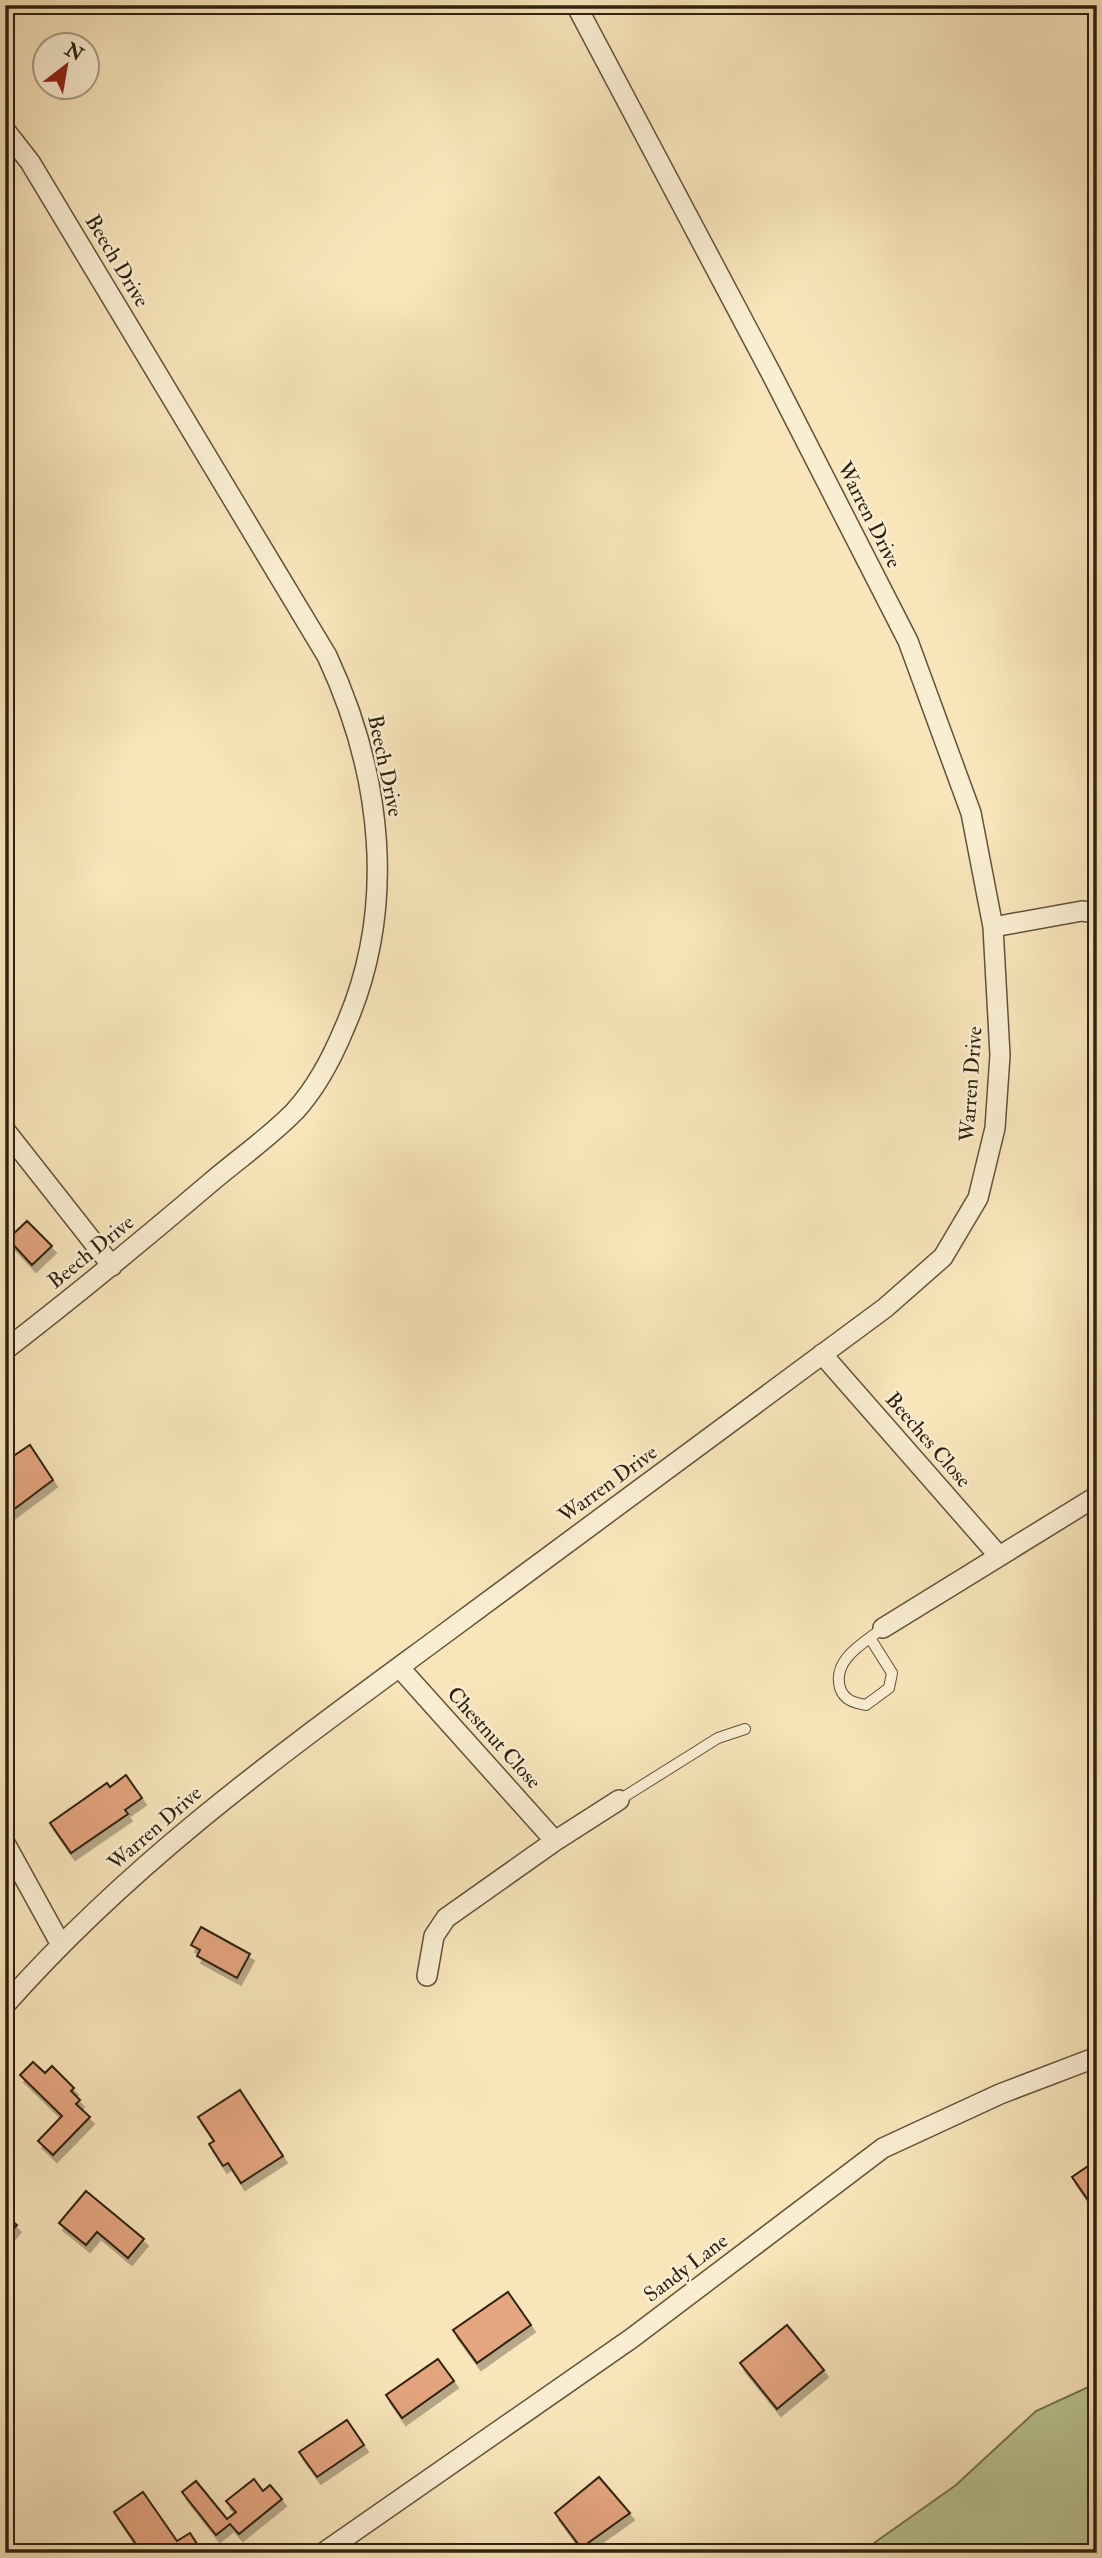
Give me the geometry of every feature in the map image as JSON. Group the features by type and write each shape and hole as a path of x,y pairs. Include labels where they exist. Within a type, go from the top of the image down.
{"street":[{"name":"Warren Drive","path":"5,2005 60,1943 161,1850 268,1763 885,1308 943,1256 978,1198 995,1128 1000,1055 993,927 971,813 908,641 772,375 576,5"},
{"name":"Beech Drive","path":"5,130 30,162 327,656 348,702 371,786 379,862 377,912 369,960 356,1001 319,1078 295,1111 112,1266 5,1350"},
{"path":"993,927 1082,911 1097,913"},
{"path":"5,1130 112,1266"},
{"name":"Beeches Close","path":"822,1354 999,1556"},
{"path":"876,1633 1097,1496"},
{"name":"Chestnut Close","path":"399,1667 555,1840"},
{"path":"427,1976 434,1936 446,1918 555,1840 620,1800"},
{"path":"5,1843 60,1943"},
{"name":"Sandy Lane","path":"323,2553 632,2338 883,2148 1000,2094 1097,2057"}],"lane":[{"path":"876,1633 892,1673 889,1688 866,1705 854,1703 842,1695 839,1682 841,1666 876,1633"},
{"path":"620,1800 718,1738 745,1729"}],"green space":[{"path":"1097,2383 1097,2553 860,2553 956,2485 1036,2411"}],"building":[{"path":"27,1221 52,1246 32,1265 8,1239"},
{"path":"30,1445 53,1480 5,1516 5,1473 12,1469 6,1461"},
{"path":"126,1775 142,1798 125,1810 128,1814 71,1853 50,1823 107,1783 110,1787"},
{"path":"201,1927 250,1954 237,1978 197,1956 200,1950 191,1945"},
{"path":"33,2062 45,2073 52,2066 74,2088 71,2091 80,2100 76,2104 90,2117 53,2155 38,2141 62,2116 20,2075"},
{"path":"240,2090 283,2156 241,2183 228,2163 223,2166 209,2144 214,2141 198,2117"},
{"path":"1097,2160 1097,2213 1072,2177"},
{"path":"86,2191 144,2239 128,2258 97,2232 86,2245 59,2223"},
{"path":"5,2215 17,2225 5,2239"},
{"path":"508,2292 531,2325 477,2363 453,2330"},
{"path":"787,2325 824,2370 777,2409 740,2363"},
{"path":"438,2359 454,2381 402,2418 386,2395"},
{"path":"347,2420 364,2445 317,2477 299,2452"},
{"path":"599,2477 630,2513 581,2548 555,2513"},
{"path":"254,2479 263,2491 270,2485 282,2499 239,2534 230,2524 216,2535 182,2492 196,2481 227,2519 236,2512 226,2501"},
{"path":"143,2492 177,2541 190,2533 203,2553 142,2553 114,2512"}]}
